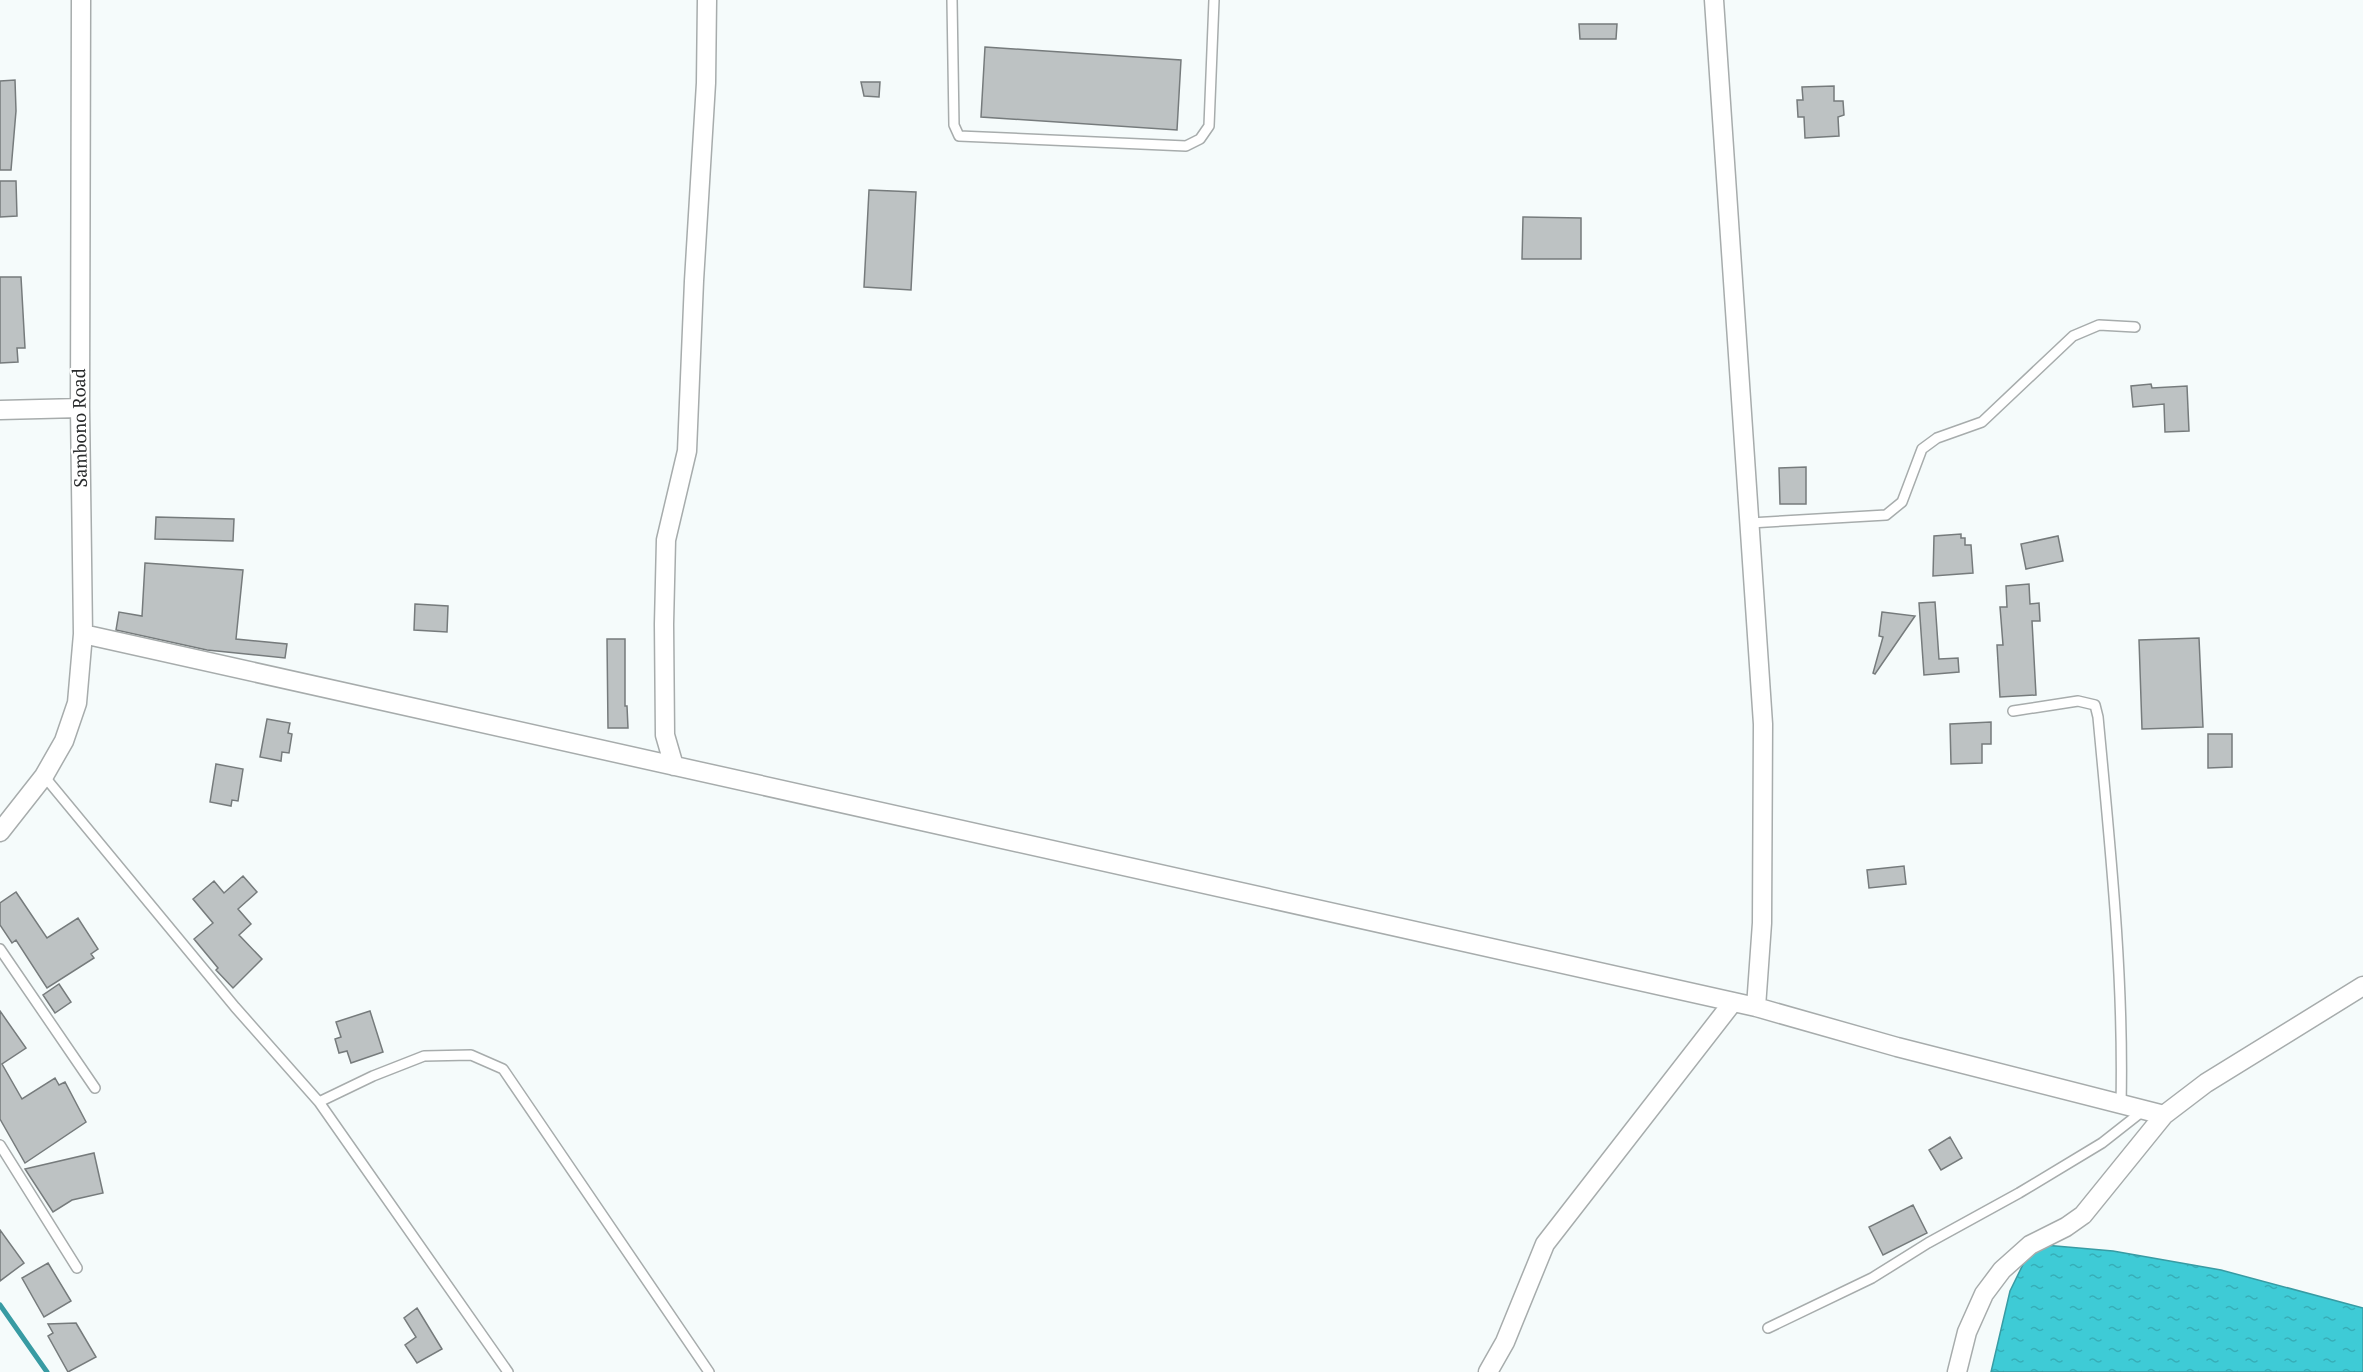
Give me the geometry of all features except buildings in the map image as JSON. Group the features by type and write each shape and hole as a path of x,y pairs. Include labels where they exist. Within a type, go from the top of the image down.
{"street":[{"name":"Sambono Road","path":"0,832 44,776 64,741 77,703 83,634 80,408 81,0"},
{"path":"674,766 665,735 666,540 687,451 693,291 706,83 707,0"},
{"path":"1714,0 1763,724 1762,923 1756,1007"},
{"path":"0,410 80,408"},
{"path":"83,634 1756,1007 1907,1050 2164,1115"},
{"path":"1957,1372 1971,1322 1984,1294 2002,1270 2030,1245 2084,1215 2164,1115 2206,1083 2363,986"},
{"path":"1488,1372 1505,1342 1545,1244 1733,1002"}],"lane":[{"path":"952,0 954,125 959,136 1186,146 1200,139 1209,126 1214,0"},
{"path":"1750,523 1886,515 1902,502 1922,449 1937,438 1982,422 2073,336 2099,325 2134,327"},
{"path":"2013,711 2078,701 2095,705 2115,899 2122,1016 2121,1105"},
{"path":"44,776 235,1008 319,1102 508,1372"},
{"path":"0,949 95,1088"},
{"path":"319,1102 373,1076 424,1056 471,1055 503,1069 709,1372"},
{"path":"1768,1328 1872,1278 1928,1243 2019,1193 2102,1143 2144,1110"},
{"path":"0,1145 77,1268"}],"water":[{"path":"2033,1244 2113,1251 2221,1270 2363,1308 2363,1372 1991,1372 2010,1291"}],"waterway":[{"path":"0,1305 47,1372"}]}
